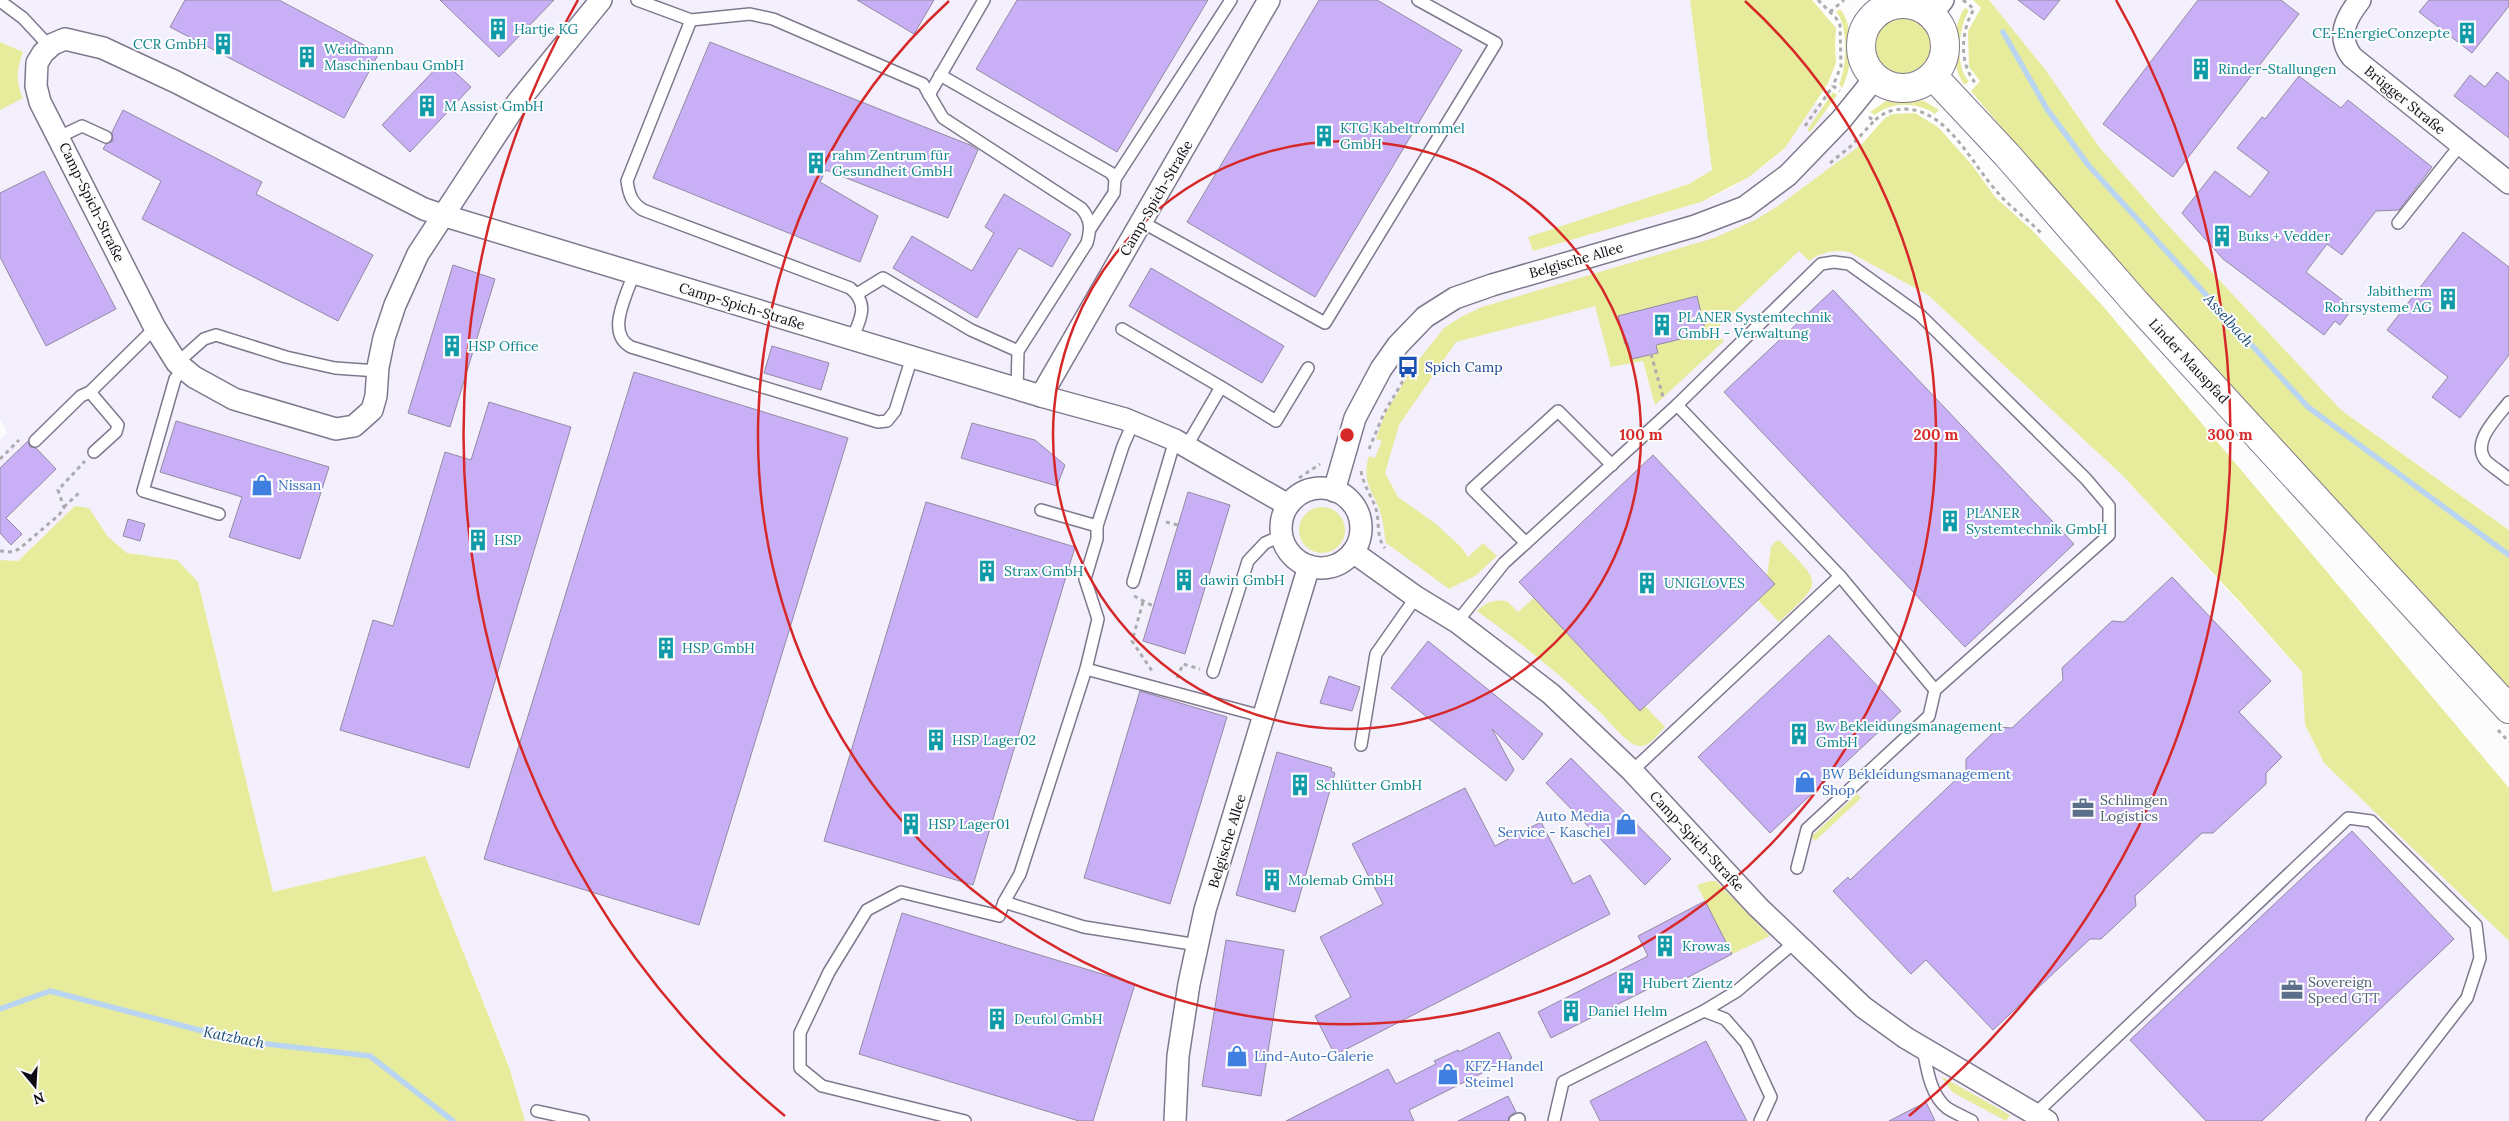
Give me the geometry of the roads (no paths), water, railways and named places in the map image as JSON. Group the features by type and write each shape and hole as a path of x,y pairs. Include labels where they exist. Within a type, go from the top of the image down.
{"street":[{"name":"Camp-Spich-Straße","path":"601,0 517,103 442,215 418,254 394,305 378,371 376,396 372,410 364,420 354,426 336,429 234,398 208,385 181,365 155,328 40,102 36,86 37,63 50,47 66,40 103,48 131,60 412,203 442,215 1133,423 1180,444 1288,505"},
{"name":"Brügger Straße","path":"2360,0 2347,17 2343,28 2346,49 2352,57 2509,182"},
{"name":"Camp-Spich-Straße","path":"1042,396 1267,1"},
{"path":"1896,5 1921,8 1937,7 1945,45 1944,56 1933,76 1923,84 1911,88 1898,88 1886,85 1875,78 1866,67 1862,54 1861,41 1865,28 1865,8 1884,9 1896,5"},
{"name":"Linder Mauspfad","path":"1933,76 2007,155 2502,719"},
{"name":"Belgische Allee","path":"1334,491 1360,410 1381,369 1398,345 1425,317 1455,298 1492,284 1695,226 1745,206 1788,175 1854,104 1875,78"},
{"path":"1322,488 1334,491 1354,506 1359,517 1360,535 1352,552 1344,561 1333,566 1321,568 1309,566 1291,555 1281,536 1282,520 1288,505 1298,496 1309,490 1322,488"},
{"name":"Camp-Spich-Straße","path":"1352,552 1416,597 1457,622 1551,694 1632,772 1751,900 1863,1006 1923,1049 2041,1117"},
{"name":"Belgische Allee","path":"1175,1121 1178,1056 1188,984 1205,910 1265,717 1309,566"}],"lane":[{"path":"637,0 691,20 750,14 773,19 923,84 943,118 1081,208 1087,214 1090,229"},
{"path":"929,95 984,0"},
{"path":"1017,389 1018,351 1087,243 1090,229 1114,193 1115,179 1231,0"},
{"path":"1142,222 1325,323 1496,43 1418,0"},
{"path":"0,1 23,18 50,47"},
{"path":"691,20 627,181 629,195 635,205 643,210 850,288 857,294 862,303 863,312 852,339"},
{"path":"940,75 1111,173 1115,179"},
{"path":"59,137 82,126 106,137"},
{"path":"2398,223 2461,144"},
{"path":"1457,622 1504,563 1668,414 1821,264 1834,262 1849,264 1920,315 2086,479 2109,506 2109,535 1935,690 1929,716 1807,829 1797,868"},
{"path":"634,273 619,318 617,332 622,343 878,422 887,421 896,411 912,357"},
{"path":"857,294 883,278 971,330 1018,351"},
{"path":"35,441 80,396 90,392 155,328"},
{"path":"1122,329 1276,421 1308,368"},
{"path":"219,514 143,491 175,379 181,365 204,339 216,335 286,357 327,366 378,371"},
{"path":"1133,582 1180,444 1221,388"},
{"path":"90,392 118,424 116,432 94,452"},
{"path":"2509,402 2482,439 2481,451 2486,461 2509,479"},
{"path":"1677,405 1840,576 1935,690"},
{"path":"1526,543 1472,489 1558,411 1612,465"},
{"path":"965,1121 822,1086 800,1068 800,1033 829,972 867,910 901,892 999,916 1004,902 1020,874 1086,670 1098,619 1085,579 1098,539 1098,526 1123,446 1133,423"},
{"path":"1041,510 1098,526"},
{"path":"1213,672 1248,562 1265,544 1281,536"},
{"path":"1632,772 1840,576"},
{"path":"1361,745 1376,654 1416,597"},
{"path":"1086,670 1265,717"},
{"path":"2041,1117 2348,818 2371,822 2476,925 2480,958 2467,998 2372,1121"},
{"path":"1004,902 1084,927 1198,946"},
{"path":"1554,1121 1562,1082 1704,1011 1737,991 1796,942"},
{"path":"1704,1011 1725,1019 1746,1043 1771,1097 1760,1121"},
{"path":"1923,1049 1932,1086 1939,1098 1946,1107 1972,1121"},
{"path":"537,1111 583,1121"}],"waterway":[{"name":"Asselbach","path":"2003,32 2047,109 2089,166 2308,407 2509,555"},
{"name":"Katzbach","path":"0,1009 50,991 241,1041 370,1056 453,1121"}],"place":[{"name":"Hartje KG","path":"498,29"},
{"name":"CE-EnergieConzepte","path":"2467,33"},
{"name":"CCR GmbH","path":"223,44"},
{"name":"Weidmann Maschinenbau GmbH","path":"307,57"},
{"name":"Rinder-Stallungen","path":"2201,69"},
{"name":"M Assist GmbH","path":"427,106"},
{"name":"KTG Kabeltrommel GmbH","path":"1324,136"},
{"name":"rahm Zentrum für Gesundheit GmbH","path":"816,163"},
{"name":"Buks + Vedder","path":"2222,236"},
{"name":"Jabitherm Rohrsysteme AG","path":"2448,299"},
{"name":"PLANER Systemtechnik GmbH - Verwaltung","path":"1662,325"},
{"name":"HSP Office","path":"452,346"},
{"name":"Spich Camp","path":"1408,367"},
{"name":"Nissan","path":"262,485"},
{"name":"PLANER Systemtechnik GmbH","path":"1950,521"},
{"name":"HSP","path":"478,540"},
{"name":"Strax GmbH","path":"987,571"},
{"name":"dawin GmbH","path":"1184,580"},
{"name":"UNIGLOVES","path":"1647,583"},
{"name":"HSP GmbH","path":"666,648"},
{"name":"Bw Bekleidungsmanagement GmbH","path":"1799,734"},
{"name":"HSP Lager02","path":"936,740"},
{"name":"BW Bekleidungsmanagement Shop","path":"1805,782"},
{"name":"Schlütter GmbH","path":"1300,785"},
{"name":"Schlimgen Logistics","path":"2083,808"},
{"name":"HSP Lager01","path":"911,824"},
{"name":"Auto Media Service - Kaschel","path":"1626,824"},
{"name":"Molemab GmbH","path":"1272,880"},
{"name":"Krowas","path":"1665,946"},
{"name":"Hubert Zientz","path":"1626,983"},
{"name":"Sovereign Speed GTT","path":"2292,990"},
{"name":"Daniel Helm","path":"1571,1011"},
{"name":"Deufol GmbH","path":"997,1019"},
{"name":"Lind-Auto-Galerie","path":"1237,1056"},
{"name":"KFZ-Handel Steimel","path":"1448,1074"}]}
